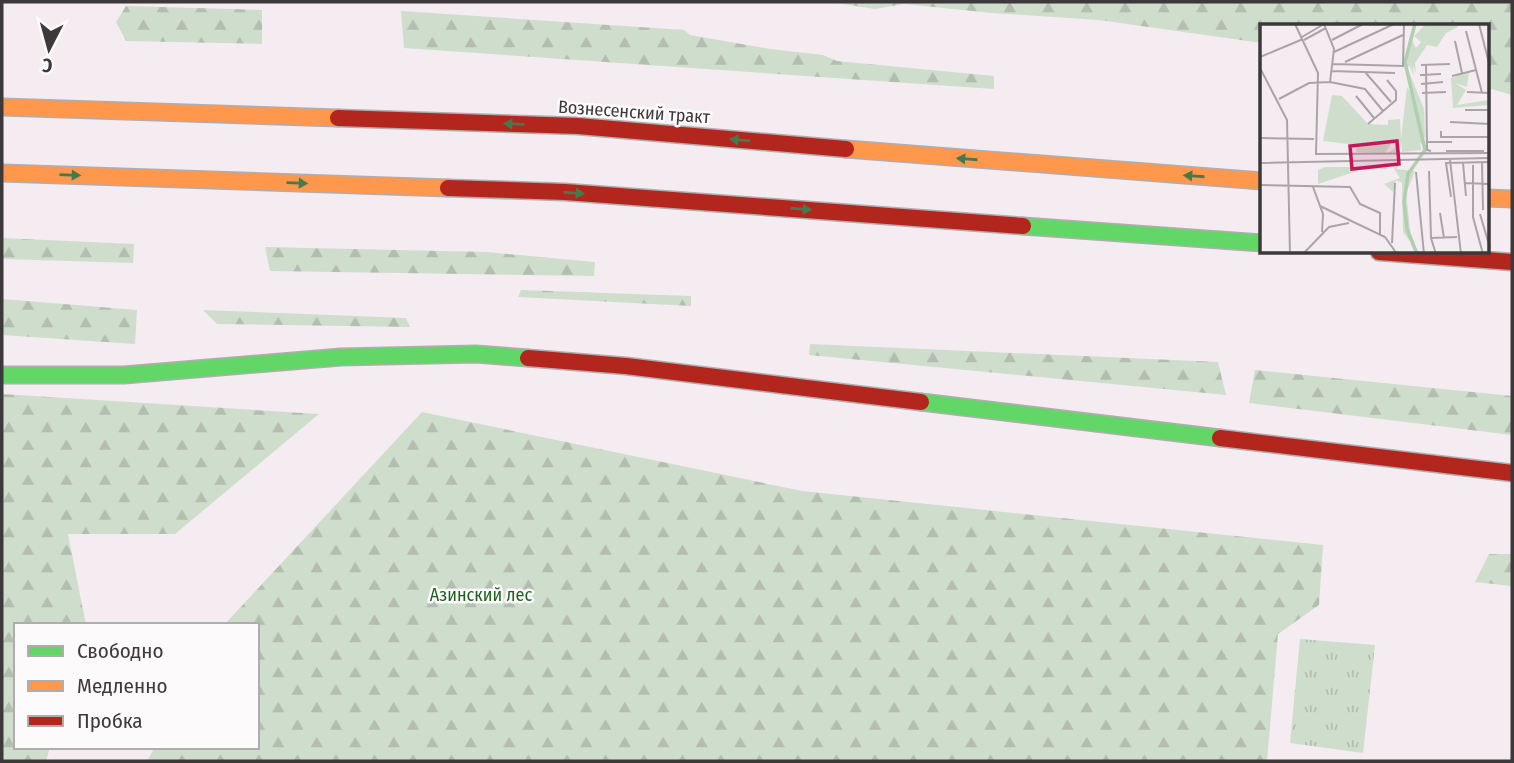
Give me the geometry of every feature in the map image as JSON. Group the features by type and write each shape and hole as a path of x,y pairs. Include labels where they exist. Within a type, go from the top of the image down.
{"main road":[{"name":"Вознесенский тракт","path":"2,107 578,126 1260,181"},
{"path":"2,173 565,192 1260,243"},
{"path":"1490,198 1512,199"},
{"path":"1406,254 1512,262"},
{"path":"2,375 124,374 341,357 476,354 640,368 1512,473"}],"green space":[{"path":"830,2 1512,2 1512,95 1490,89 1490,24 1260,24 1260,43 1099,20 904,4 875,9"},
{"path":"126,6 262,10 262,44 126,41 116,22"},
{"path":"401,11 684,30 690,35 823,55 837,61 994,76 994,89 404,48"},
{"path":"2,238 134,244 133,263 2,259"},
{"path":"265,247 487,252 595,262 594,276 270,271"},
{"path":"521,290 691,296 691,306 518,297"},
{"path":"2,299 137,310 135,344 2,335"},
{"path":"203,310 406,318 410,327 217,324"},
{"path":"810,344 1218,362 1226,395 809,355"},
{"path":"1255,370 1512,396 1512,435 1249,403"},
{"path":"2,394 319,414 175,534 68,534 86,623 14,623 14,749 49,749 46,761 2,761"},
{"name":"Азинский лес","path":"422,412 802,491 1323,545 1319,605 1278,634 1267,761 147,761 154,749 259,749 259,623 226,623"},
{"path":"1489,554 1512,554 1512,586 1475,582"},
{"path":"1300,639 1375,645 1363,753 1290,743"}],"traffic: fast":[{"path":"1023,226 1260,243"},
{"path":"2,375 124,375 341,357 476,354 528,358"},
{"path":"921,402 1220,438"}],"traffic: slow":[{"path":"2,107 338,118"},
{"path":"846,149 1260,181"},
{"path":"2,173 448,188"},
{"path":"1490,198 1512,199"}],"traffic: jam":[{"path":"338,118 578,126 846,149"},
{"path":"448,188 565,192 1023,226"},
{"path":"1406,254 1512,262"},
{"path":"528,358 626,366 921,402"},
{"path":"1220,438 1512,473"}]}
